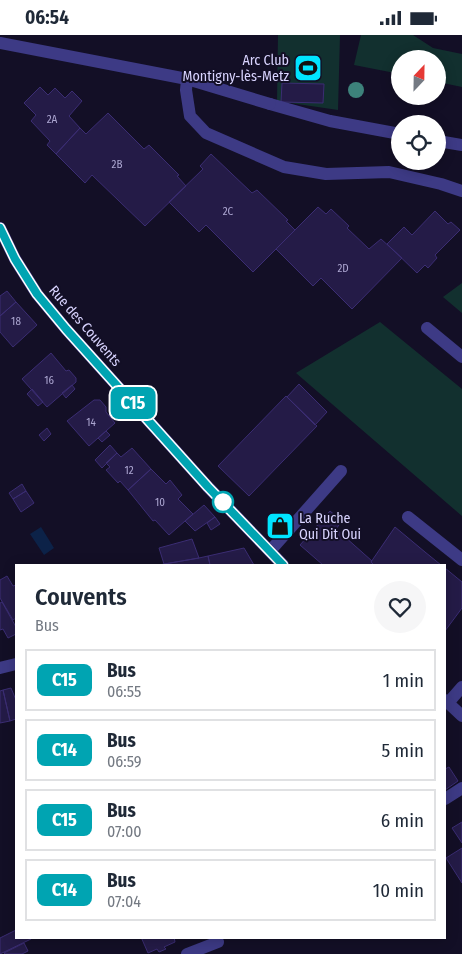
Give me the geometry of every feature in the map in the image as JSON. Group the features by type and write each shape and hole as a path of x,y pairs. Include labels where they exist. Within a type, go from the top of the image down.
{"street":[{"path":"0,43 187,79 330,121 391,132"},
{"path":"187,79 186,89 190,116 206,133 284,167 326,174 389,172 442,183 462,191"},
{"path":"446,142 462,145"},
{"name":"Rue des Couvents","path":"0,228 15,259 37,294 66,329 208,487 282,564"},
{"path":"427,328 462,357"},
{"path":"270,551 341,471"},
{"path":"408,517 462,560"},
{"path":"0,668 15,664"},
{"path":"462,687 447,701 462,717"},
{"path":"446,798 462,788"},
{"path":"193,947 218,942"}],"green space":[{"name":"Arc Club Montigny-lès-Metz","path":"278,35 340,35 338,110 277,101"},
{"path":"361,35 413,35 433,48 443,50 391,50 391,72 354,65"},
{"path":"446,51 462,54 462,87 446,84"},
{"path":"462,283 462,313 443,297"},
{"path":"380,322 462,389 462,516 296,373"}],"water":[{"path":"41,527 54,548 44,555 30,534"}],"building":[{"path":"282,83 324,84 323,103 281,102"},
{"path":"40,87 48,95 55,88 65,98 72,91 82,101 69,116 80,128 56,154 47,145 50,141 31,121 36,115 24,103"},
{"path":"108,113 144,149 149,145 179,175 177,176 186,186 145,226 92,175 85,183 56,154 80,128 86,134"},
{"path":"211,154 252,193 257,190 288,220 286,221 295,230 253,272 206,225 199,232 169,202 203,169 200,166"},
{"path":"318,207 326,214 331,209 369,249 381,239 402,258 352,309 321,278 313,286 276,249"},
{"path":"435,211 448,224 451,222 460,230 435,255 437,258 428,268 425,265 417,273 387,244 404,227 412,235"},
{"path":"7,291 16,302 0,316 0,296"},
{"path":"16,302 37,325 13,347 0,332 0,316"},
{"path":"51,353 66,371 69,370 76,378 76,382 47,407 22,379"},
{"path":"299,384 327,412 315,425 287,397"},
{"path":"72,385 75,389 66,398 62,393"},
{"path":"32,389 43,402 38,406 27,394"},
{"path":"286,396 317,426 249,496 218,466"},
{"path":"94,400 100,400 106,407 106,412 115,423 89,446 67,421"},
{"path":"47,428 51,434 44,441 39,435"},
{"path":"106,431 110,435 102,442 98,438"},
{"path":"110,445 117,453 102,468 95,460"},
{"path":"132,448 151,469 128,490 120,481 118,483 106,470 110,467 106,463 117,453 121,457"},
{"path":"151,469 166,484 170,480 182,495 178,499 193,514 169,535 155,520 153,521 128,490"},
{"path":"22,484 26,491 13,499 9,493"},
{"path":"26,491 34,503 21,512 13,499"},
{"path":"204,505 215,517 195,531 185,521"},
{"path":"330,511 342,521 336,529 373,564 322,564 300,545"},
{"path":"215,517 220,524 211,530 207,523"},
{"path":"395,527 440,564 373,564 371,562"},
{"path":"192,539 199,558 164,564 159,548"},
{"path":"244,548 253,564 210,564 208,556"},
{"path":"208,556 210,564 165,564"},
{"path":"446,569 462,582 462,608 446,630"},
{"path":"7,576 13,586 15,585 15,619 13,620 0,598 0,580"},
{"path":"2,602 15,625 15,634 8,638 3,629 0,630 0,603"},
{"path":"11,688 15,698 15,719 10,721 3,690"},
{"path":"3,690 10,721 0,723 0,691"},
{"path":"449,767 458,781 446,789 446,768"},
{"path":"462,822 462,843 452,828"},
{"path":"462,848 462,883 446,858"},
{"path":"15,930 15,939 31,939 0,954 0,938"},
{"path":"142,939 174,939 175,942 164,947 166,949 159,952 157,949 148,953"},
{"path":"24,943 28,951 22,954 4,953"}],"bus line":[{"name":"C15","path":"0,228 15,259 37,294 66,329 208,487 282,564"}],"place":[{"name":"Arc Club Montigny-lès-Metz","path":"308,68"},
{"name":"La Ruche Qui Dit Oui","path":"280,526"}]}
